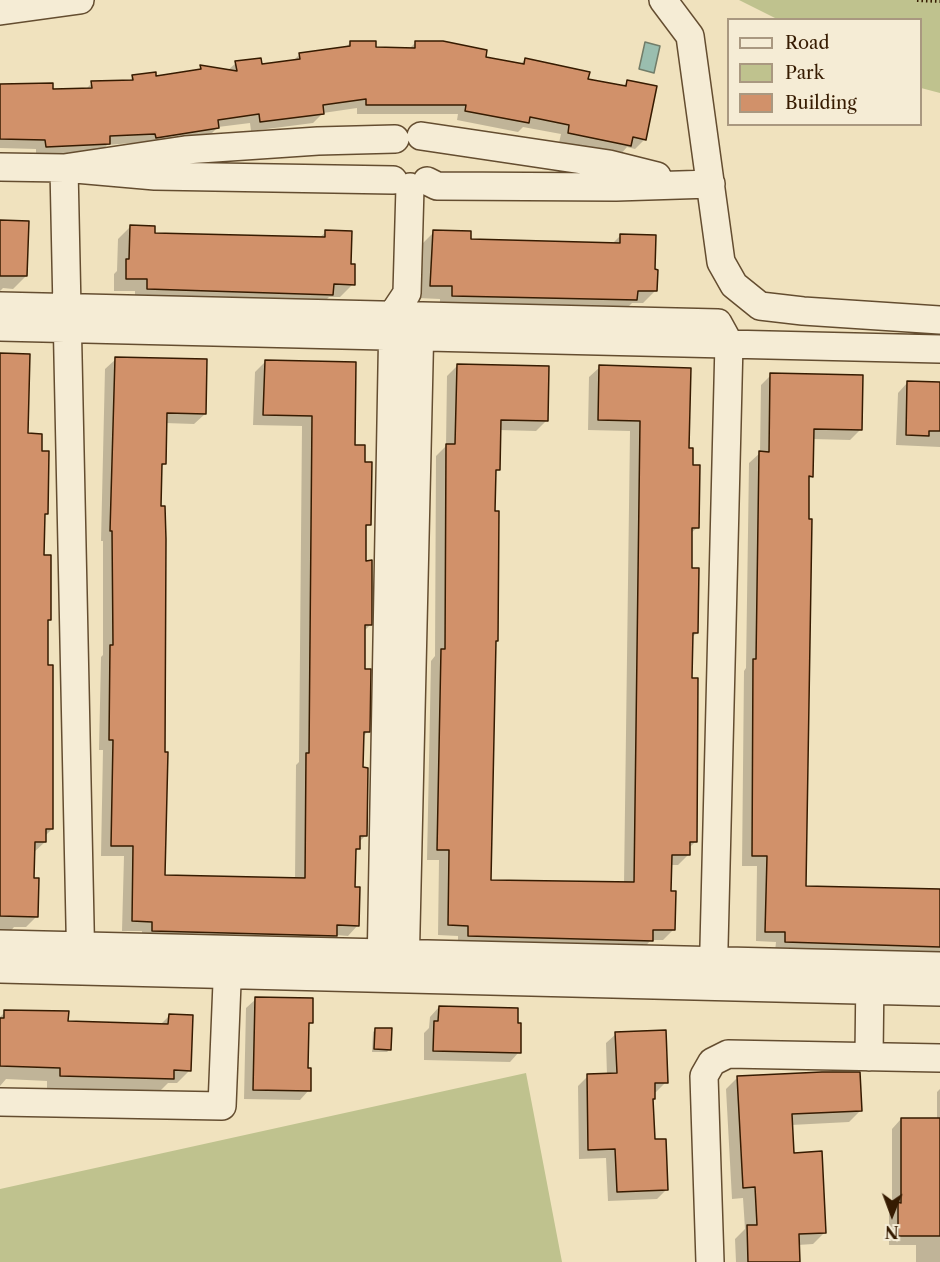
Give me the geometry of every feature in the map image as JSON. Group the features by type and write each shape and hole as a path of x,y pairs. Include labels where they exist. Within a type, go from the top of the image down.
{"street":[{"path":"0,11 80,0"},
{"path":"663,0 690,36 702,184 721,262 734,285 760,306 940,320"},
{"path":"64,168 185,150 318,141 408,138 609,164 702,184"},
{"path":"408,138 429,141 435,148 438,157 434,175 410,182 388,172 385,164 389,146 408,138"},
{"path":"0,167 64,168 155,176 410,182 436,186 616,187 702,184"},
{"path":"64,168 81,959"},
{"path":"393,966 410,182"},
{"path":"0,306 68,318"},
{"path":"0,327 68,318 407,319 729,343 940,349"},
{"path":"713,973 729,343"},
{"path":"0,944 81,959"},
{"path":"0,969 81,959 870,977 940,966"},
{"path":"0,1102 222,1106 228,962"},
{"path":"870,977 940,992"},
{"path":"869,1057 870,977"},
{"path":"710,1262 704,1076 712,1062 728,1054 940,1058"}],"path":[{"path":"917,0 940,1"}],"green space":[{"path":"739,0 940,0 940,93 922,88 922,18 775,18"},
{"path":"526,1073 562,1262 0,1262 0,1189"}],"shaded area":[{"path":"645,42 660,46 654,73 639,69"}],"building":[{"path":"350,41 376,41 376,47 415,48 415,41 443,41 487,50 486,57 524,64 525,58 590,72 588,79 626,86 627,80 657,86 646,140 633,137 631,146 568,133 569,125 530,117 529,123 465,111 466,105 366,105 366,99 323,105 324,114 260,122 259,114 218,120 219,128 156,138 155,134 110,136 110,144 46,147 45,140 0,139 0,84 53,83 53,89 92,88 91,81 133,80 132,75 156,72 156,76 201,69 200,65 237,71 235,61 261,58 262,64 300,59 299,53 350,46"},
{"path":"0,220 29,221 27,276 0,276"},
{"path":"130,225 155,226 155,233 325,237 325,230 352,231 351,264 355,264 355,285 334,284 333,295 147,289 147,279 126,279"},
{"path":"433,230 471,231 471,239 620,243 620,234 656,235 657,291 638,291 637,300 452,296 452,286 430,286"},
{"path":"0,353 30,354 28,433 42,434 42,451 49,451 48,514 45,514 44,555 51,555 48,665 53,665 53,829 46,829 46,842 35,842 34,878 39,878 38,917 0,916"},
{"path":"115,357 207,359 206,414 167,413 166,464 162,464 161,506 165,506 166,539 165,752 168,752 165,875 305,878 306,753 309,753 312,416 263,415 265,360 356,362 355,445 365,445 365,462 372,462 371,525 366,525 366,561 372,560 372,625 365,625 365,669 371,669 370,732 364,732 363,767 368,768 367,836 360,836 360,849 356,849 355,887 360,887 359,926 337,925 337,936 152,931 152,922 132,921 133,846 111,846 113,740 109,740 110,645 113,645 112,531 110,531"},
{"path":"457,364 549,366 548,421 501,420 500,470 496,470 495,511 499,511 498,641 496,641 491,880 634,882 640,421 598,420 599,365 691,368 689,448 693,448 693,465 700,465 699,528 692,528 692,568 699,568 698,633 693,633 692,678 698,678 697,842 690,842 690,855 672,855 671,891 676,891 675,930 653,930 653,941 468,936 468,926 448,925 449,850 437,850 441,649 445,649 446,444 455,444"},
{"path":"770,373 863,375 862,430 814,429 813,477 809,476 809,519 812,519 806,886 940,889 940,947 785,942 785,932 765,932 767,856 752,856 753,659 756,659 759,451 769,452"},
{"path":"907,381 940,382 940,431 929,431 929,436 906,435"},
{"path":"255,997 313,998 313,1023 309,1023 308,1068 311,1068 311,1091 253,1090"},
{"path":"439,1006 518,1008 518,1023 521,1023 521,1053 433,1051 434,1021 438,1021"},
{"path":"4,1010 69,1011 68,1021 168,1024 169,1014 193,1015 191,1071 174,1070 174,1079 60,1076 60,1068 0,1066 0,1018 4,1018"},
{"path":"375,1028 392,1028 391,1050 374,1049"},
{"path":"666,1030 668,1083 655,1083 655,1099 653,1099 655,1139 666,1139 668,1190 617,1192 615,1149 588,1150 587,1074 617,1073 615,1032"},
{"path":"860,1072 862,1111 792,1114 794,1153 822,1151 826,1233 799,1234 800,1262 748,1262 747,1225 757,1225 755,1187 743,1188 737,1076"},
{"path":"901,1118 940,1118 940,1236 898,1236 898,1202 901,1203"}]}
